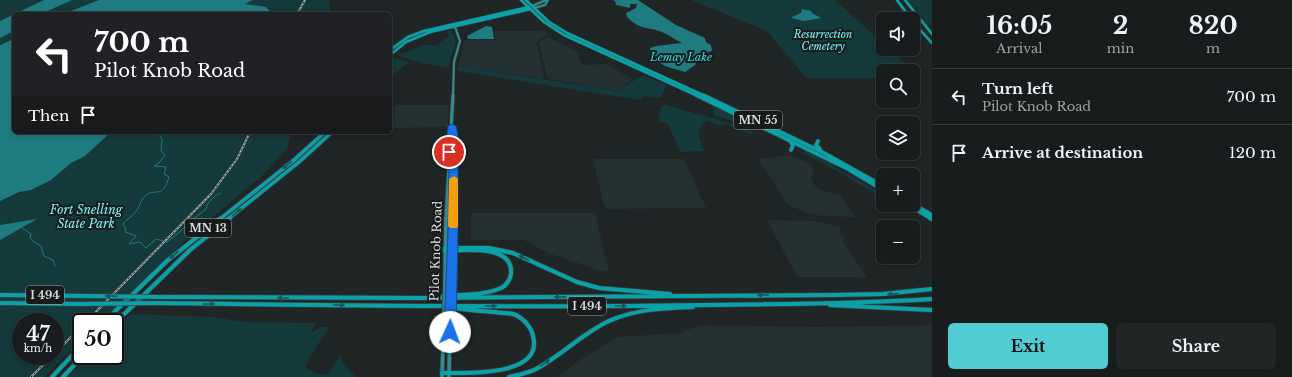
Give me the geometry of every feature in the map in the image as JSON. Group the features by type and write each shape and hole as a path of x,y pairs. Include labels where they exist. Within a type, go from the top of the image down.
{"highway":[{"name":"MN 55","path":"522,0 550,23 571,35 683,85 824,152 876,182"},
{"path":"521,8 524,5 522,0"},
{"name":"MN 55","path":"526,0 545,23 564,35 679,86 848,169 876,186"},
{"path":"897,0 906,12"},
{"path":"905,0 931,33"},
{"path":"392,49 416,34 521,8 531,7"},
{"path":"392,53 414,38 430,32 454,24 531,7"},
{"path":"920,30 932,43"},
{"name":"MN 13","path":"113,313 167,261 288,164 323,134"},
{"name":"MN 13","path":"124,314 190,250 299,162 330,134"},
{"path":"784,137 792,144 791,150"},
{"path":"818,141 816,145 824,152"},
{"path":"920,208 932,215"},
{"path":"920,212 932,219"},
{"path":"445,249 502,250 513,253 562,276 599,288 683,296"},
{"path":"420,298 491,291 502,287 511,278 512,270 509,262 500,254 488,251 452,249"},
{"name":"I 494","path":"0,295 420,298 883,294 932,289"},
{"name":"I 494","path":"0,303 634,306 932,300"},
{"path":"510,377 527,373 538,368 605,323 619,317 651,310 736,303"},
{"path":"787,303 932,310"},
{"path":"438,306 457,310 502,312 512,314 521,318 528,325 534,341 534,350 530,359 515,371 442,375"},
{"path":"52,377 72,356"},
{"path":"63,377 74,365"}],"main road":[{"path":"531,7 545,5 547,0"},
{"name":"Pilot Knob Road","path":"442,375 446,210 450,137 452,126 454,66 460,41 454,24"},
{"name":"Pilot Knob Road","path":"449,375 454,210 454,136 452,126"},
{"path":"448,188 449,204 451,209 454,210"},
{"path":"446,210 451,219 450,239 452,242"}],"shaded area":[{"path":"494,31 544,31 549,34 536,42 544,79 458,66 465,40 495,40"},
{"path":"548,37 577,51 582,65 606,64 633,79 617,91 548,79 539,44"},
{"path":"395,105 449,105 448,127 392,128"},
{"path":"789,155 811,163 814,170 811,179 815,186 821,190 840,195 856,217 822,216 804,212 787,204 758,159"},
{"path":"593,159 684,159 706,208 609,209 604,207"},
{"path":"471,213 595,213 609,271 601,271 548,253 524,240 471,240"},
{"path":"767,220 815,221 840,227 841,234 845,238 843,242 867,277 797,277"},
{"path":"701,325 814,327 932,325 932,377 557,377 578,361 618,337 679,333"}],"green space":[{"name":"Fort Snelling State Park","path":"0,0 329,0 330,12 12,12 12,134 289,134 290,138 287,149 263,175 190,236 110,313 72,313 72,349 64,357 64,313 12,313 12,365 56,365 44,377 0,377"},
{"name":"Resurrection Cemetery","path":"691,0 835,0 876,37 876,56 897,56 906,64 876,64 876,78 806,78 767,31"},
{"path":"908,0 932,0 932,25 928,25 920,15 920,12 918,12"},
{"path":"447,30 451,30 456,42 448,67 426,64 396,55 423,45 437,45 449,36"},
{"path":"393,58 409,62 392,75"},
{"path":"458,66 617,91 643,75 667,85 661,98 644,96 640,100 458,71"},
{"path":"665,105 716,119 753,132 752,134 725,124 721,126 708,121 699,130 699,138 704,151 680,152 668,124 658,121 661,106"},
{"path":"712,106 759,127 759,130 714,115"},
{"path":"807,151 876,190 876,195 841,173 801,152"},
{"path":"131,314 215,317 243,322 317,323 310,333 322,327 330,327 312,353 306,366 307,369 322,375 328,374 340,355 344,365 356,377 68,377 80,365 124,365 124,321"}],"water":[{"path":"44,0 72,0 45,12 19,12"},
{"path":"99,0 253,0 245,4 266,7 271,12 68,12"},
{"name":"Lemay Lake","path":"612,0 638,0 676,25 705,38 706,42 711,45 712,51 695,55 694,58 697,62 685,72 665,66 651,57 650,48 682,43 662,32 640,26 627,17 626,13 636,8 637,4 630,4 630,8 616,5 615,1"},
{"path":"802,9 811,11 821,18 804,21 792,18 801,13"},
{"path":"12,15 12,32 0,38 0,21"},
{"path":"486,26 492,27 494,39 468,39 467,36"},
{"path":"12,40 12,134 109,134 85,156 71,163 51,180 31,190 19,192 0,201 0,45"},
{"path":"37,219 0,240 0,225"}],"waterway":[{"path":"159,134 162,139 161,151 165,155 160,162 154,166 166,167 164,174 169,177 164,189 148,194 144,197 135,212 123,224 126,230 125,232 136,236 129,244 140,242 146,248 156,239 167,242 206,209 208,204 216,195 221,193"},
{"path":"21,227 31,234 30,237 34,242 41,246 44,256 53,260 55,266"}],"railway":[{"path":"298,12 305,0"},
{"path":"95,313 211,194 237,159 249,134"},
{"path":"64,344 72,336"},
{"path":"31,377 43,365"}],"slow traffic":[{"path":"453,226 454,179"}],"route":[{"path":"449,152 452,126 454,136 450,332"}]}
